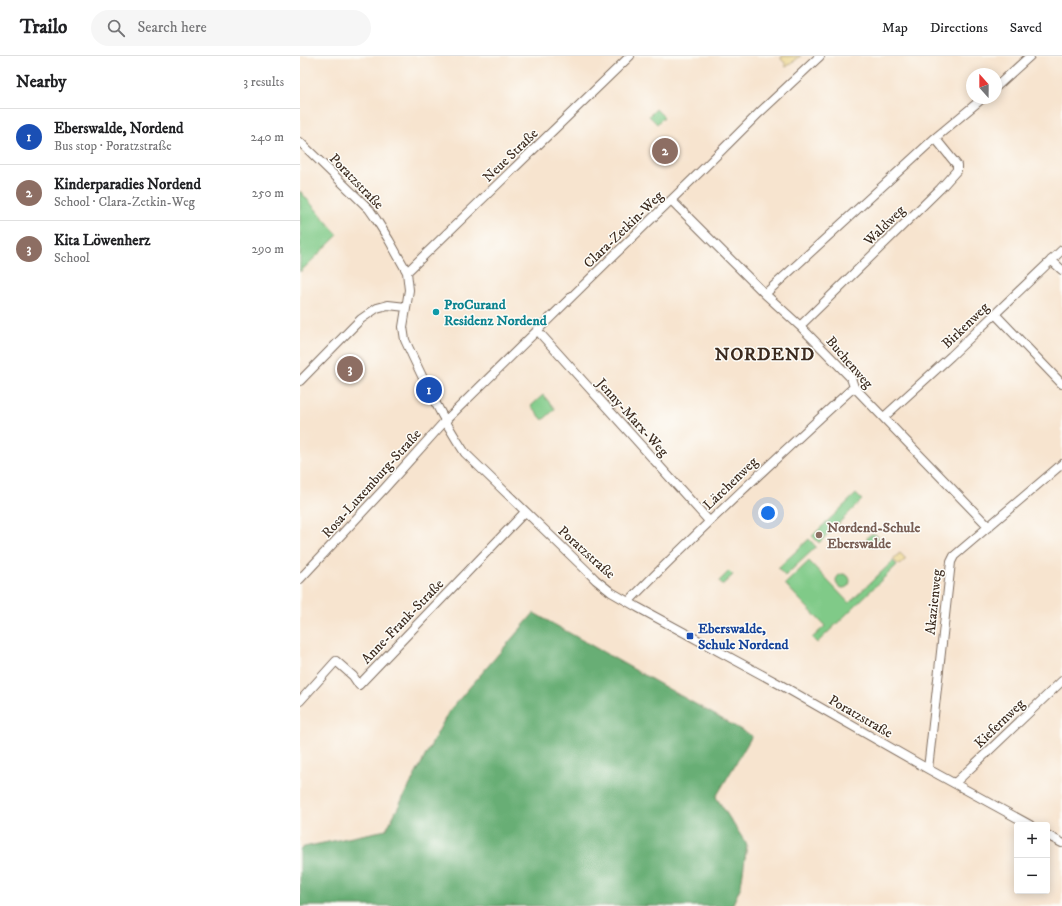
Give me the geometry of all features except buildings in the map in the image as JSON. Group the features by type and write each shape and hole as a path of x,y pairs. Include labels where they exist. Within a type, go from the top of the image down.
{"street":[{"name":"Neue Straße","path":"408,272 630,56"},
{"name":"Clara-Zetkin-Weg","path":"445,421 759,113 820,56"},
{"path":"1002,82 1030,56"},
{"name":"Waldweg","path":"765,294 935,138 976,104"},
{"name":"Waldweg","path":"800,326 940,189 957,170 957,165 935,138"},
{"name":"Poratzstraße","path":"300,142 369,209 408,272 409,290 403,327 405,340 445,421 465,453 596,580 611,592 628,602 779,684 1025,822"},
{"name":"Buchenweg","path":"671,200 851,378 854,387 989,527"},
{"name":"Birkenweg","path":"884,417 951,356 1062,250"},
{"path":"1051,260 1062,270"},
{"path":"300,381 361,319 377,308 388,305 406,307"},
{"path":"995,314 1062,384"},
{"name":"Jenny-Marx-Weg","path":"537,330 709,521"},
{"name":"Lärchenweg","path":"628,602 709,521 854,387"},
{"name":"Rosa-Luxemburg-Straße","path":"300,579 445,421"},
{"name":"Akazienweg","path":"928,769 951,562 954,556 1062,464"},
{"name":"Anne-Frank-Straße","path":"300,701 336,661 353,676 359,685 525,512"},
{"name":"Kiefernweg","path":"955,783 1062,681"},
{"path":"1050,837 1062,843"}],"green space":[{"path":"656,109 664,117 657,124 649,116"},
{"path":"300,191 338,235 300,272"},
{"path":"543,395 555,409 543,420 531,406"},
{"path":"856,494 862,500 819,543 812,536"},
{"path":"873,534 877,536 879,540 877,544 873,546 869,544 867,540 869,536"},
{"path":"809,539 816,547 785,576 778,568"},
{"path":"809,561 849,603 893,561 897,565 817,643 812,638 825,626 785,584"},
{"path":"729,571 733,575 722,585 719,581"},
{"path":"843,574 848,576 850,581 848,586 843,588 838,586 836,581 838,576"},
{"path":"534,613 752,736 716,797 747,845 741,886 732,906 300,906 300,850 304,847 386,830 449,711"}],"sand":[{"path":"782,56 801,56 786,67 785,63 781,59"},
{"path":"900,553 906,559 899,565 893,559"}],"place":[{"name":"Kinderparadies Nordend","path":"665,151"},
{"name":"ProCurand Residenz Nordend","path":"436,312"},
{"name":"Kita Löwenherz","path":"350,369"},
{"name":"Eberswalde, Nordend","path":"429,390"},
{"name":"Nordend-Schule Eberswalde","path":"819,535"},
{"name":"Eberswalde, Schule Nordend","path":"690,636"}],"district":[{"name":"NORDEND","path":"765,354"}]}
